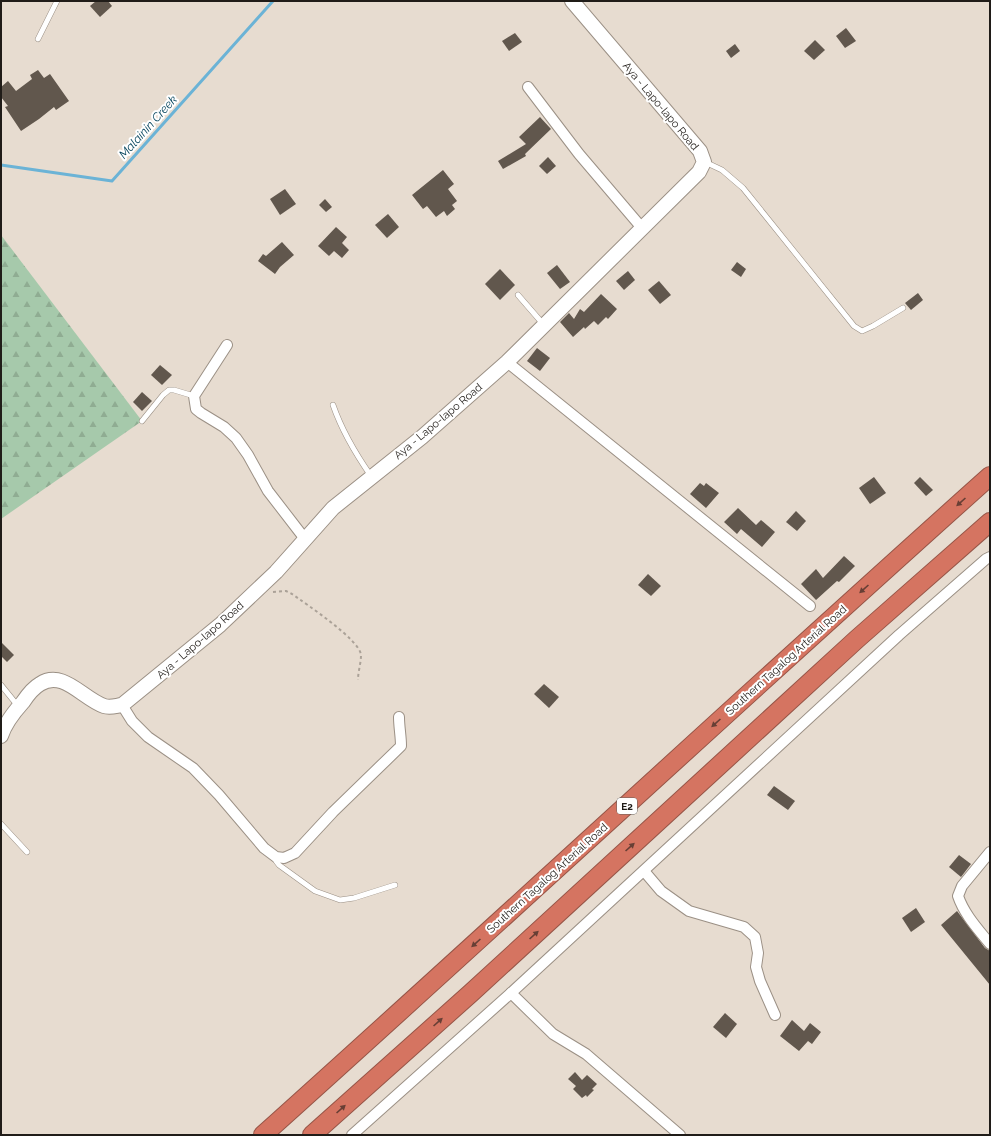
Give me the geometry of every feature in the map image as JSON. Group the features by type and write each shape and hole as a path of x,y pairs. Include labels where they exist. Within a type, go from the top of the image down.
{"highway":[{"name":"Southern Tagalog Arterial Road","path":"263,1135 990,476"},
{"path":"312,1135 477,987 852,645 990,522"}],"street":[{"name":"Aya - Lapo-lapo Road","path":"122,705 220,626 276,572 333,508 422,437 507,362 699,172 704,162 700,151 572,1"},
{"path":"528,87 579,154 642,228"},
{"path":"227,345 194,396 196,409 224,427 236,438 248,455 268,491 305,539"},
{"path":"507,362 810,606"},
{"path":"352,1135 511,993 899,635 990,557"},
{"path":"1,736 3,730 19,707 40,684 50,680 60,680 102,705 112,707 122,705 132,721 148,737 193,768 219,795 264,848 276,857 284,858 295,853 333,812 401,746 399,717"},
{"path":"990,852 962,886 958,896 960,904 968,917 990,944"},
{"path":"644,871 661,891 689,911 744,927 755,937 758,952 756,967 774,1015"},
{"path":"511,993 552,1034 586,1054 680,1135"}],"lane":[{"path":"38,39 57,1"},
{"path":"704,162 722,170 743,188 854,326 858,329 862,331 903,308"},
{"path":"518,295 544,325"},
{"path":"142,421 163,395 169,390 194,396"},
{"path":"333,405 346,438 371,477"},
{"path":"1,685 19,707"},
{"path":"1,824 27,852"},
{"path":"276,857 276,861 279,865 315,891 340,900 354,898 395,885"}],"path":[{"path":"256,591 286,591 329,620 358,648 361,655 358,680"}],"green space":[{"path":"1,235 142,421 1,519"}],"building":[{"path":"96,1 108,1 112,6 100,17 90,6"},
{"path":"846,28 856,41 845,48 836,36"},
{"path":"515,33 522,42 509,51 502,41"},
{"path":"815,40 825,50 814,60 804,51"},
{"path":"735,44 740,51 731,58 726,51"},
{"path":"38,70 44,78 50,74 69,101 56,110 54,107 21,131 5,107 8,106 1,97 1,87 8,81 16,91 32,79 30,75"},
{"path":"540,117 551,129 525,154 526,156 503,169 498,161 526,144 519,137"},
{"path":"548,157 556,166 547,174 539,166"},
{"path":"443,170 454,184 448,189 457,201 452,205 455,209 447,216 444,211 436,217 427,206 423,209 412,195"},
{"path":"285,189 296,204 280,215 270,199"},
{"path":"325,199 332,207 326,212 319,205"},
{"path":"388,214 399,227 387,238 375,225"},
{"path":"336,227 347,237 342,243 349,250 342,258 334,251 329,256 318,246"},
{"path":"282,242 294,255 280,267 275,274 258,261 263,254 266,256"},
{"path":"737,262 746,269 741,277 731,270"},
{"path":"557,265 570,282 560,289 547,273"},
{"path":"500,269 515,285 500,300 485,284"},
{"path":"628,271 635,280 624,290 616,281"},
{"path":"659,281 671,295 660,304 648,290"},
{"path":"918,293 923,300 911,310 905,303"},
{"path":"601,294 617,309 608,319 606,317 598,325 594,321 585,329 584,327 573,337 560,322 569,313 574,319 580,309 584,312"},
{"path":"537,348 550,358 540,371 527,361"},
{"path":"160,365 172,375 162,385 151,375"},
{"path":"142,392 152,401 142,411 133,402"},
{"path":"874,477 886,493 870,504 859,488"},
{"path":"920,477 933,490 926,496 914,483"},
{"path":"700,483 704,486 706,483 719,493 706,508 690,494"},
{"path":"738,508 756,525 761,520 775,532 762,547 741,529 737,534 724,522"},
{"path":"796,511 806,521 797,531 786,522"},
{"path":"844,556 855,566 839,582 837,581 816,600 801,584 816,569 823,578"},
{"path":"648,574 661,586 651,596 638,585"},
{"path":"1,642 14,655 7,662 1,656"},
{"path":"544,684 559,697 549,708 534,694"},
{"path":"774,786 795,801 788,810 767,795"},
{"path":"959,855 971,864 961,877 949,867"},
{"path":"916,908 925,922 911,932 902,918"},
{"path":"957,911 985,948 990,951 990,985 941,925"},
{"path":"725,1013 737,1024 726,1038 713,1027"},
{"path":"792,1020 804,1031 810,1023 821,1032 812,1044 808,1041 799,1051 780,1036"},
{"path":"575,1072 582,1080 587,1075 597,1084 592,1089 594,1090 587,1097 586,1095 582,1098 573,1089 576,1086 568,1079"}],"waterway":[{"name":"Malainin Creek","path":"1,165 112,181 273,1"}]}
